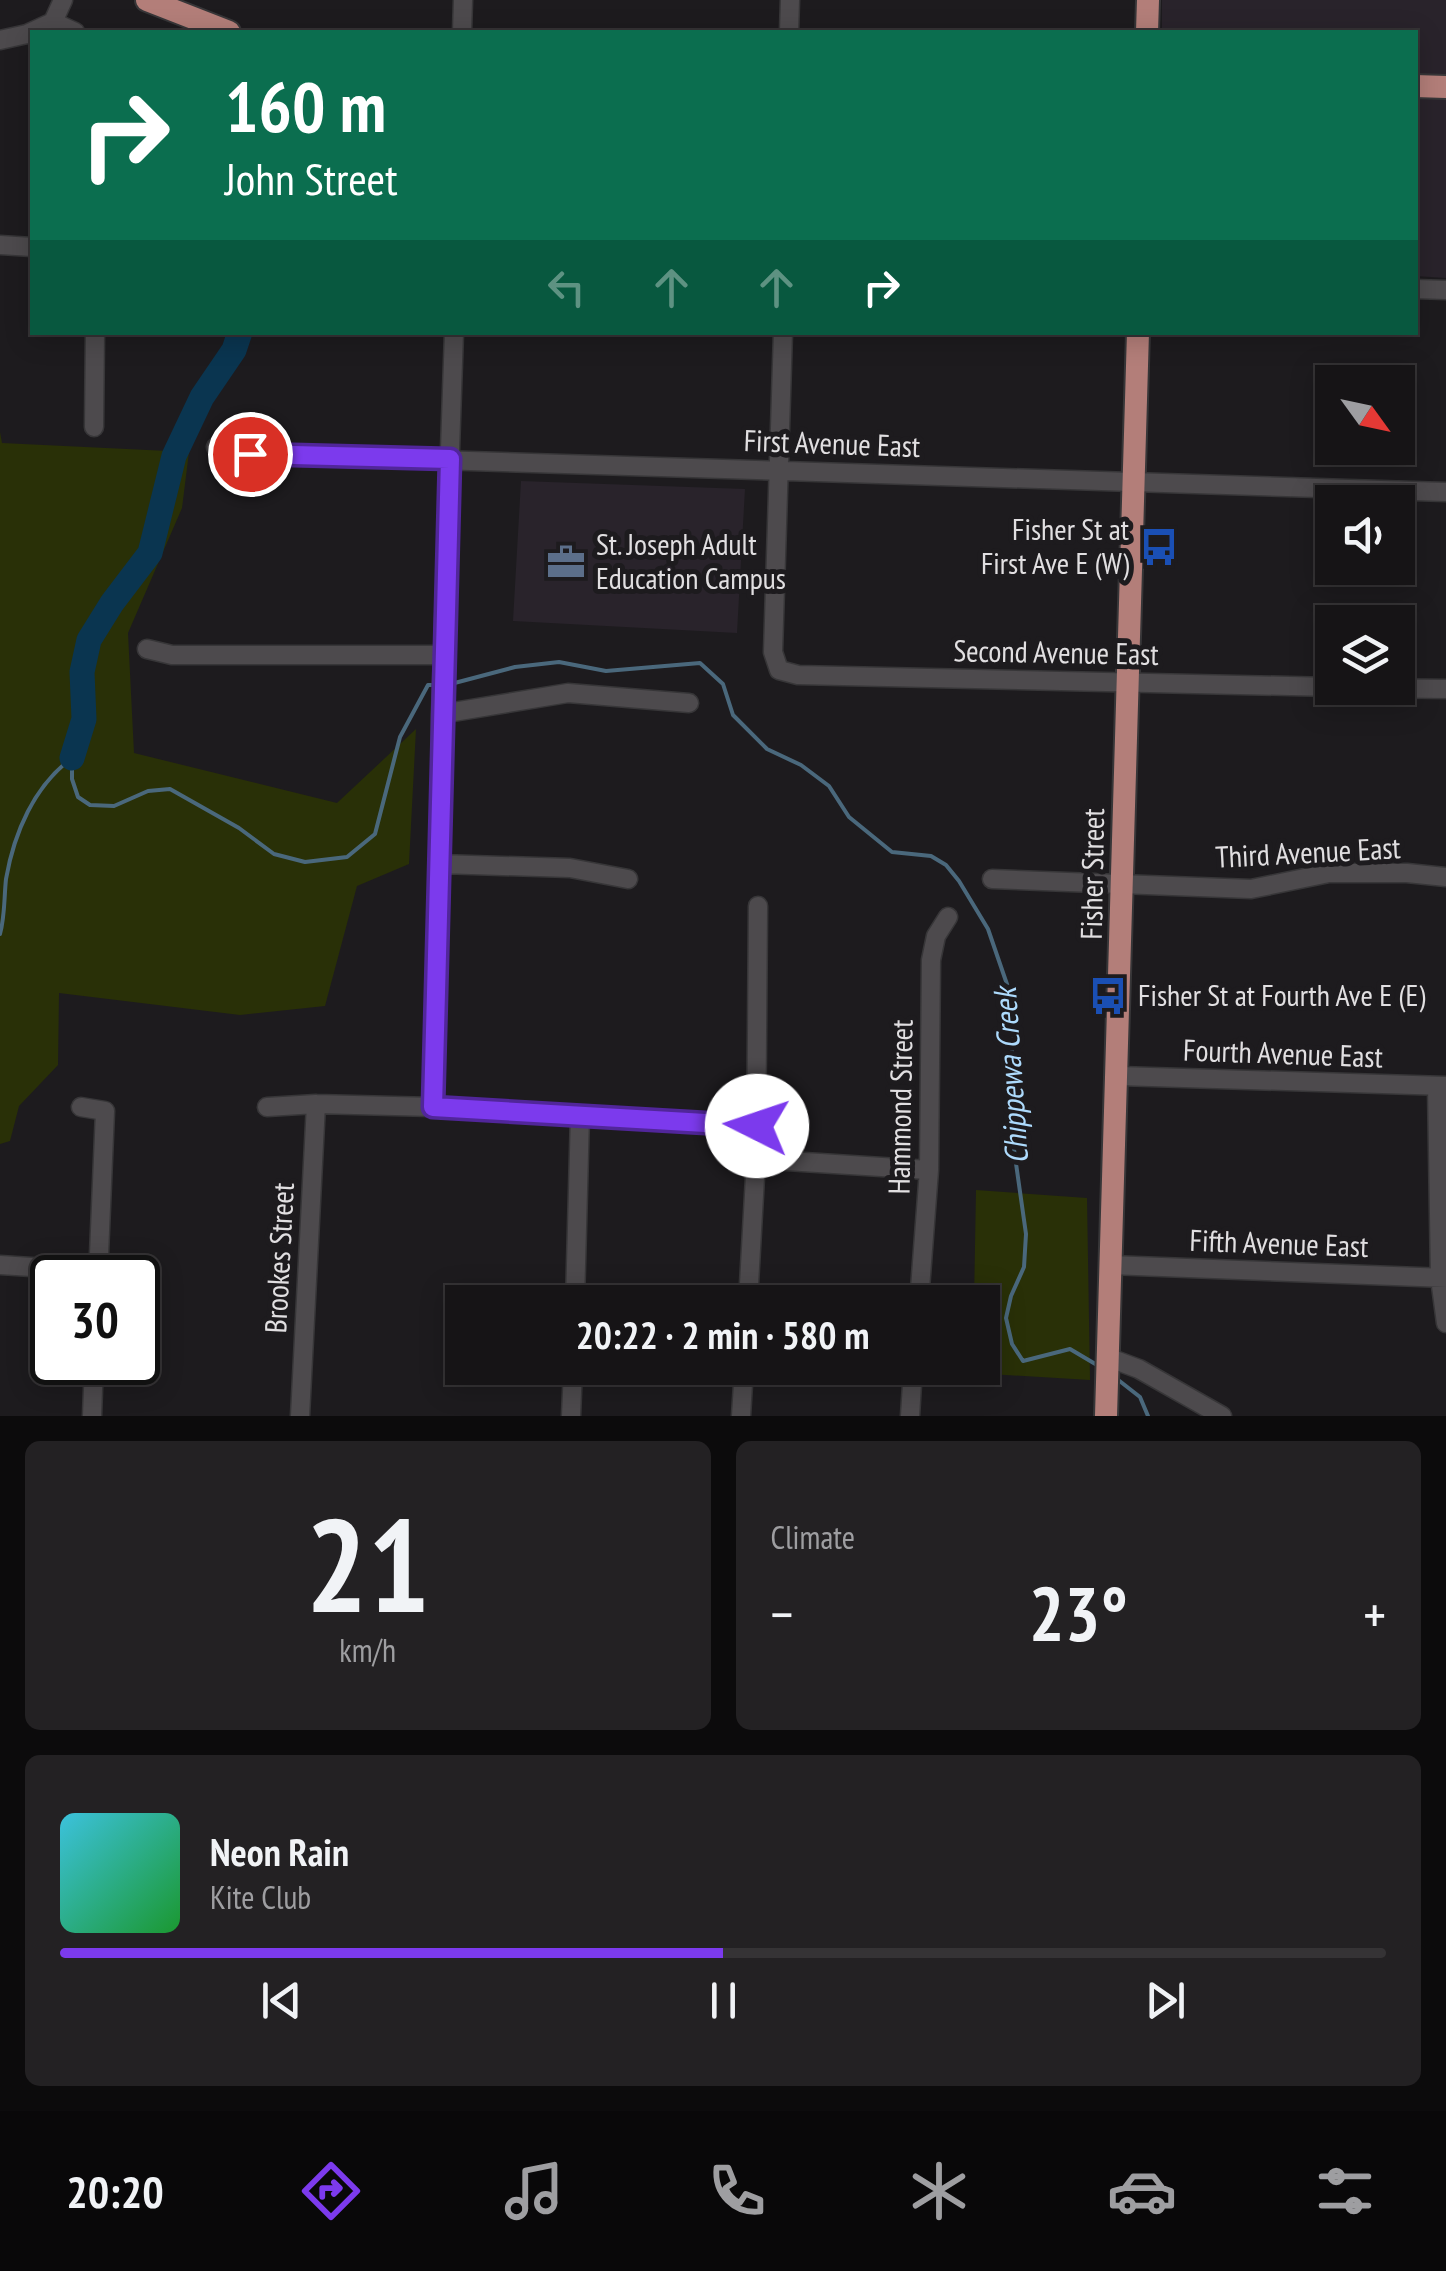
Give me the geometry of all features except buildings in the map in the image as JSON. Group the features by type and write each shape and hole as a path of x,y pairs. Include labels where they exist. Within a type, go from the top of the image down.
{"main road":[{"path":"147,0 224,30"},
{"path":"1147,30 1148,0"},
{"path":"1418,86 1446,88"},
{"name":"Fisher Street","path":"1106,1416 1138,335"}],"street":[{"path":"36,30 54,22 63,0"},
{"path":"462,30 463,0"},
{"path":"790,0 790,30"},
{"path":"54,22 70,30"},
{"path":"0,40 30,33"},
{"path":"0,246 30,247"},
{"path":"1418,289 1446,290"},
{"path":"94,427 95,335"},
{"path":"433,1107 454,335"},
{"path":"778,470 783,335"},
{"name":"First Avenue East","path":"216,447 250,454 1446,492"},
{"name":"Second Avenue East","path":"778,470 773,652 779,670 798,675 1315,687"},
{"path":"147,650 172,655 445,658"},
{"path":"1415,689 1446,689"},
{"path":"441,714 568,694 689,703"},
{"path":"441,864 570,868 628,879"},
{"name":"Third Avenue East","path":"992,879 1251,889 1328,873 1408,873 1446,878"},
{"path":"749,1285 757,1126 758,906"},
{"name":"Hammond Street","path":"919,1285 929,1170 931,960 936,936 948,916"},
{"name":"Fourth Avenue East","path":"1118,1076 1441,1086"},
{"path":"1441,1086 1446,1323"},
{"name":"Brookes Street","path":"300,1416 316,1104"},
{"path":"81,1107 104,1111 96,1255"},
{"path":"267,1107 433,1107 757,1126"},
{"path":"575,1285 580,1115"},
{"path":"756,1160 929,1170"},
{"name":"Fifth Avenue East","path":"1110,1265 1443,1278"},
{"path":"0,1266 30,1267"},
{"path":"1107,1373 1139,1370 1222,1416"},
{"path":"92,1416 93,1385"},
{"path":"571,1416 572,1385"},
{"path":"741,1416 743,1385"},
{"path":"910,1416 913,1385"}],"shaded area":[{"path":"1162,0 1446,0 1446,278 1418,276 1418,30 1162,30"},
{"path":"521,481 745,489 737,633 513,621"}],"green space":[{"path":"0,432 2,443 189,452 182,508 128,633 134,753 337,803 416,729 409,864 357,886 325,1006 240,1015 59,993 58,1065 19,1106 10,1141 0,1144"},
{"path":"976,1190 1087,1198 1090,1380 1000,1375 1000,1285 974,1285"}],"waterway":[{"name":"Chippewa Creek","path":"72,758 84,719 82,672 89,640 150,553 174,456 202,397 234,350 239,335"},
{"name":"Chippewa Creek","path":"447,685 515,667 559,662 606,671 700,663 723,684 733,715 767,749 801,765 829,786 849,817 892,852 931,856 946,865 988,929 1010,993 1014,1037 1007,1083 1008,1107 1026,1234 1024,1267 1006,1318 1012,1344 1023,1361 1070,1349 1097,1365"},
{"name":"Chippewa Creek","path":"72,758 72,779 78,797 90,805 114,806 148,791 170,789 239,828 274,854 305,862 347,857 375,834 400,737 428,685 438,685"},
{"path":"0,934 6,879 20,828 47,782 72,758"},
{"name":"Chippewa Creek","path":"1117,1379 1140,1397 1148,1416"}],"place":[{"name":"Fisher St at First Ave E (W)","path":"1159,547"},
{"name":"St. Joseph Adult Education Campus","path":"566,562"},
{"name":"Fisher St at Fourth Ave E (E)","path":"1108,996"}],"route":[{"path":"250,454 450,459 433,1107 757,1126"}]}
